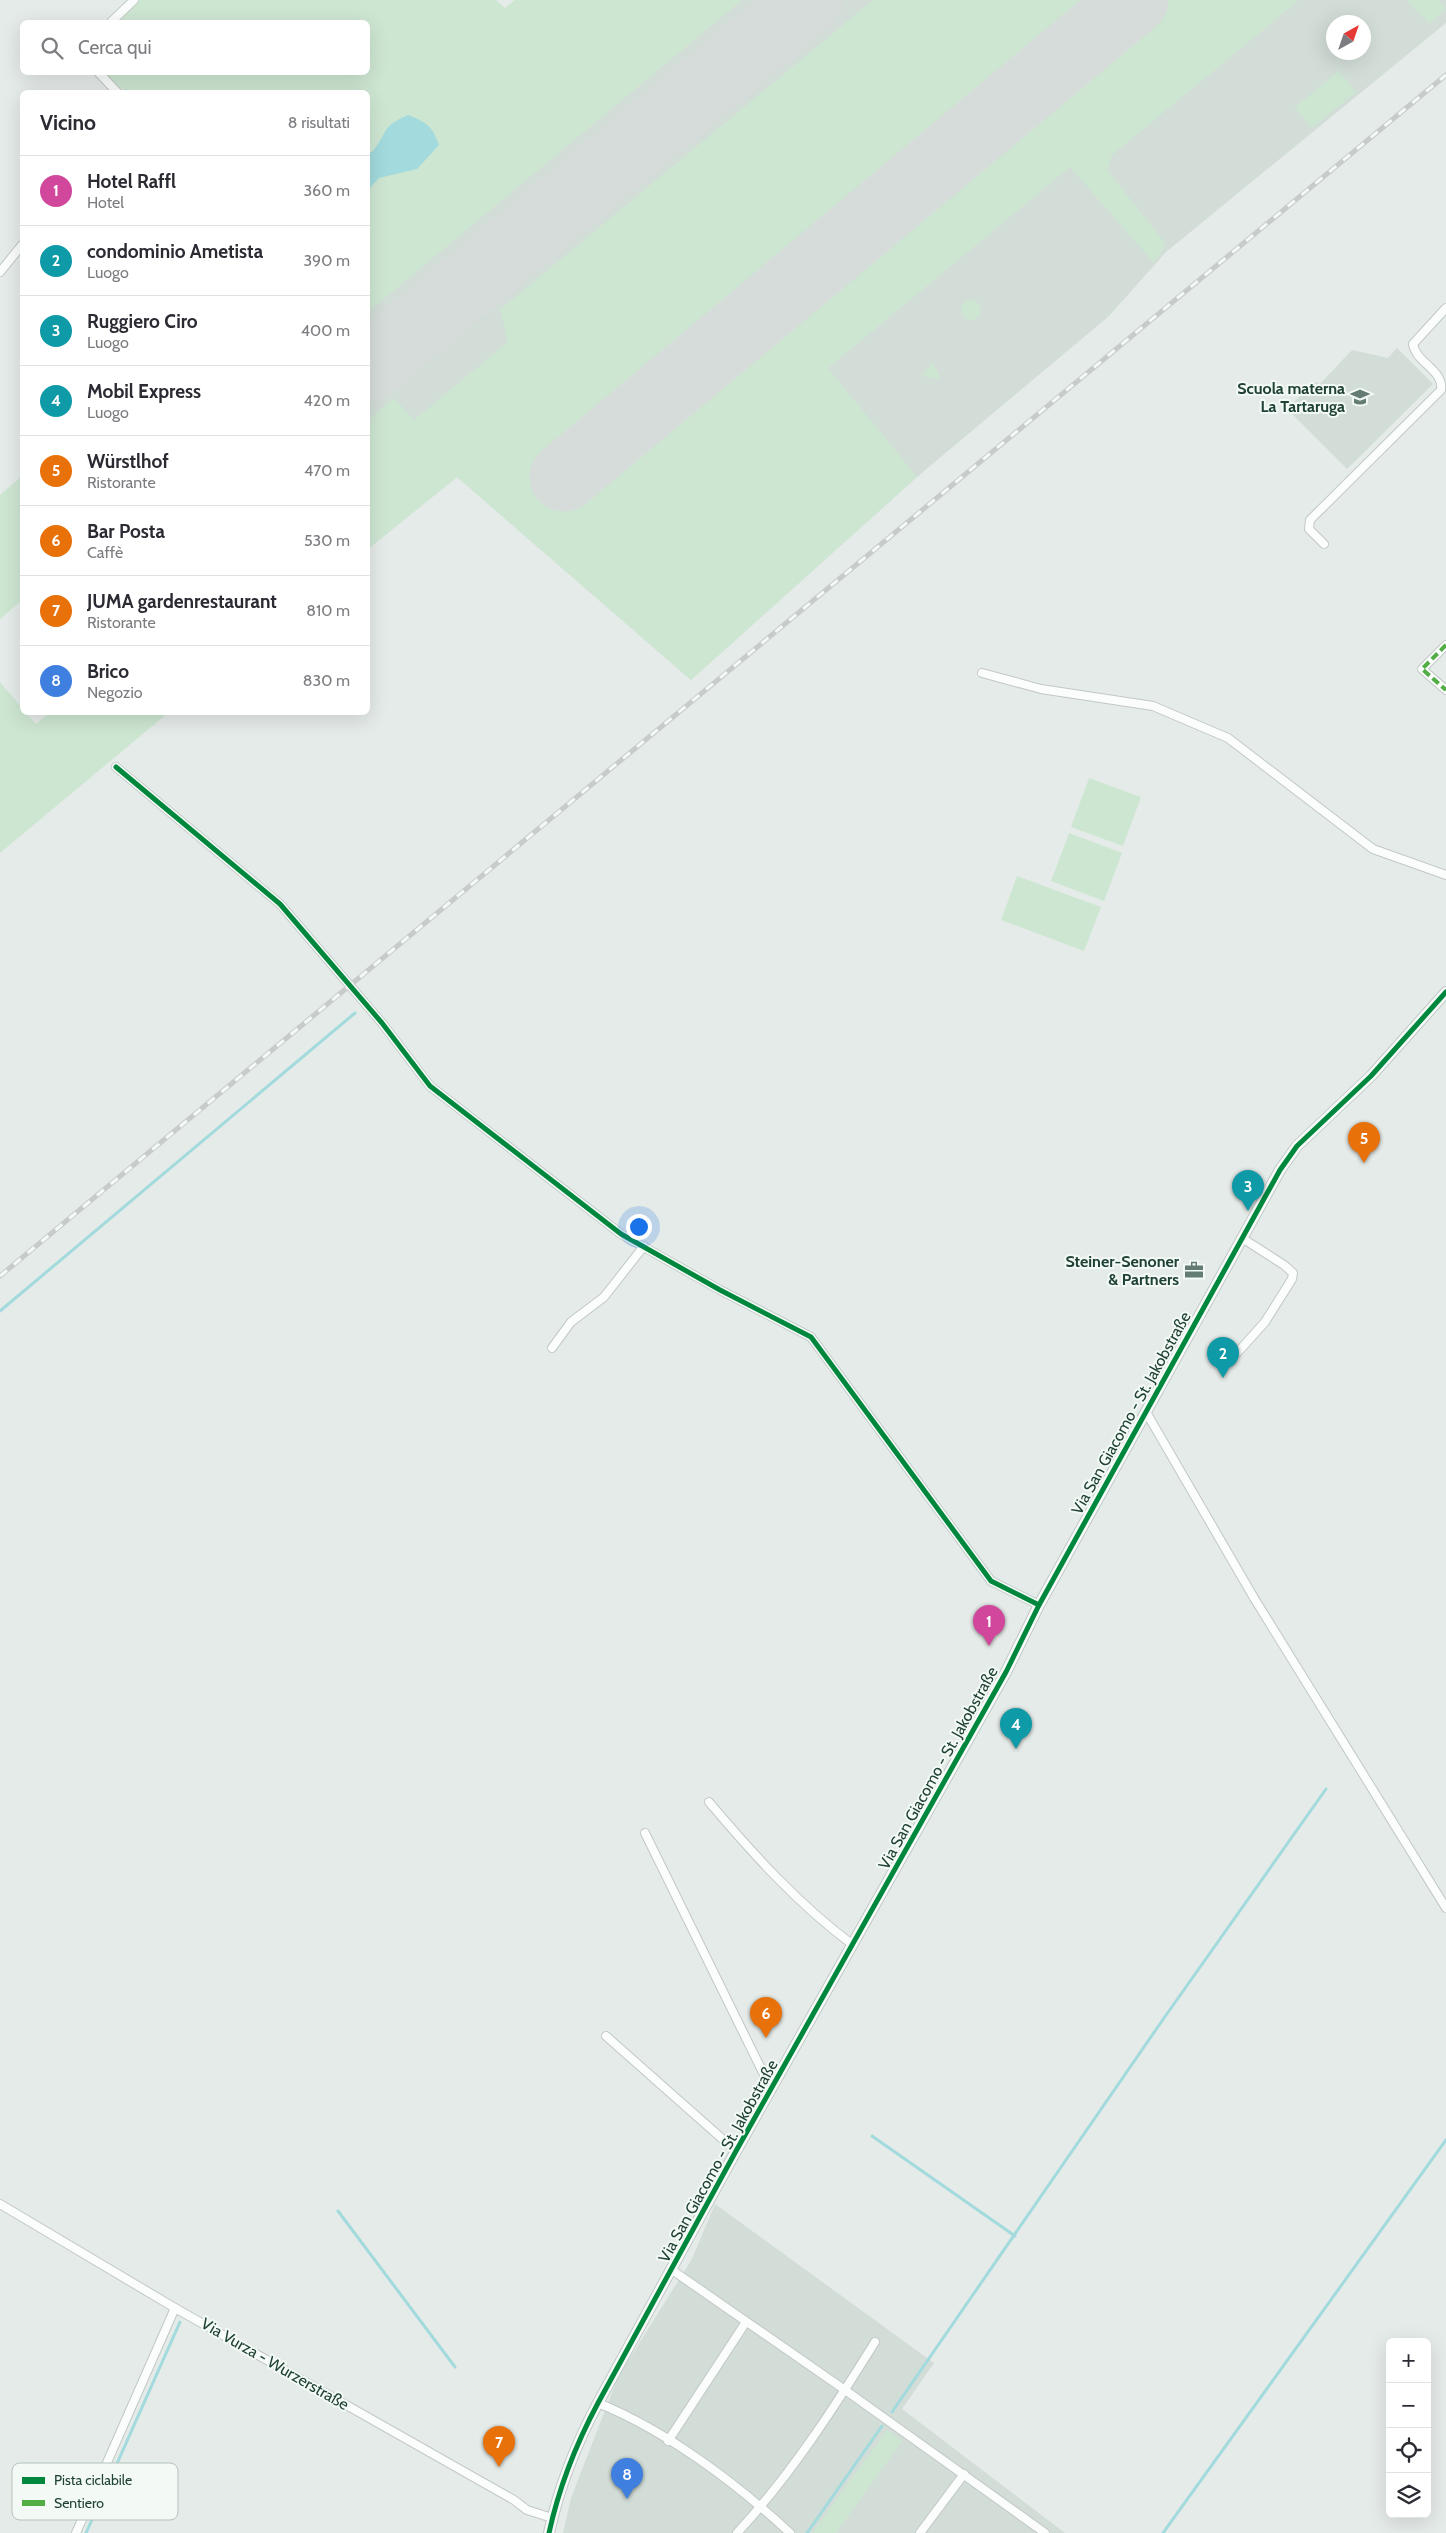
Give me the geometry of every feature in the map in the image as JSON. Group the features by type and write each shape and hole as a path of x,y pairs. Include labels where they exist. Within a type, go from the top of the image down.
{"street":[{"path":"113,20 134,0"},
{"path":"101,75 115,90"},
{"path":"0,272 20,247"},
{"path":"1324,544 1309,529 1310,520 1441,390 1440,378 1414,352 1412,344 1446,308"},
{"path":"1446,645 1422,669 1446,690"},
{"path":"982,673 1041,689 1153,706 1210,729 1228,738 1373,848 1446,875"},
{"path":"116,767 280,904 382,1023 430,1086 621,1234 720,1290 811,1337 991,1581 1039,1605"},
{"name":"Via San Giacomo - St. Jakobstraße","path":"549,2533 552,2518 580,2437 598,2403 736,2151 1006,1672 1039,1605 1280,1170 1297,1146 1371,1076 1446,992"},
{"path":"1238,1352 1265,1322 1292,1279 1292,1273 1284,1265 1242,1238"},
{"path":"552,1348 571,1322 604,1297 644,1246"},
{"path":"1146,1412 1254,1598 1446,1908"},
{"path":"709,1802 756,1858 810,1909 853,1945"},
{"path":"645,1833 771,2089"},
{"path":"606,2036 736,2151"},
{"name":"Via Vurza - Wurzerstraße","path":"0,2204 175,2308 514,2500 527,2510 552,2518"},
{"path":"672,2270 845,2390 1045,2533"},
{"path":"107,2463 175,2308"},
{"path":"668,2441 746,2322"},
{"path":"737,2533 762,2507 845,2390 876,2342"},
{"path":"598,2403 614,2409 668,2441 740,2488 790,2533"},
{"path":"920,2533 964,2474"},
{"path":"76,2533 82,2520"}],"shaded area":[{"path":"515,0 1446,0 1446,23 1166,252 1109,316 917,477 691,680 457,477 370,547 370,121"},
{"name":"Scuola materna La Tartaruga","path":"1397,348 1433,384 1347,469 1287,409 1314,382 1320,384 1352,350 1388,358"},
{"path":"715,2204 934,2363 902,2409 1065,2533 563,2533 571,2498 618,2377 692,2259"}],"green space":[{"path":"139,0 496,0 505,8 515,0 742,0 370,310 370,90 123,90 107,75 370,75 370,20 118,20"},
{"path":"873,0 1299,0 1112,155 1107,170 1166,244 1154,263 1070,167 828,368 917,477 691,680 457,477 370,547 370,418 394,398 414,420 508,342 500,310"},
{"path":"1407,0 1438,0 1446,9 1429,24"},
{"path":"1339,71 1356,92 1312,128 1295,107"},
{"path":"971,300 978,303 981,310 978,317 971,320 964,317 961,310 964,303"},
{"path":"932,363 938,372 939,379 922,376"},
{"path":"20,478 20,602 0,619 0,495"},
{"path":"0,682 20,706 20,715 28,715 36,724 47,715 166,715 0,853"},
{"path":"1089,778 1141,797 1123,846 1071,827"},
{"path":"1069,833 1122,853 1104,901 1051,881"},
{"path":"1017,876 1101,907 1084,951 1001,920"},
{"path":"887,2430 902,2441 836,2533 812,2533"}],"water":[{"path":"408,115 420,120 431,129 439,145 417,169 379,178 370,188 370,152 372,152 386,130 399,119"}],"waterway":[{"path":"0,1311 355,1013"},
{"path":"892,2412 1164,2018 1326,1789"},
{"path":"872,2136 1015,2236"},
{"path":"1163,2533 1446,2140"},
{"path":"338,2211 455,2367"},
{"path":"117,2463 180,2322"},
{"path":"807,2533 882,2426"},
{"path":"86,2533 92,2520"}],"runway":[{"path":"370,366 808,0"},
{"path":"564,477 1134,0"}],"railway":[{"path":"0,1276 1446,75"}],"marked path":[{"path":"1446,645 1422,669 1446,690"}],"cycle path":[{"path":"116,767 280,904 382,1023 430,1086 621,1234 720,1290 811,1337 991,1581 1039,1605"},
{"path":"549,2533 569,2466 582,2434 598,2403 736,2151 1006,1672 1039,1605 1280,1170 1297,1146 1371,1076 1446,992"}],"place":[{"name":"Scuola materna La Tartaruga","path":"1360,397"},
{"name":"Würstlhof","path":"1364,1163"},
{"name":"Ruggiero Ciro","path":"1248,1211"},
{"name":"Steiner-Senoner & Partners","path":"1194,1270"},
{"name":"condominio Ametista","path":"1223,1378"},
{"name":"Hotel Raffl","path":"989,1646"},
{"name":"Mobil Express","path":"1016,1749"},
{"name":"Bar Posta","path":"766,2038"},
{"name":"JUMA gardenrestaurant","path":"499,2467"},
{"name":"Brico","path":"627,2499"}]}
